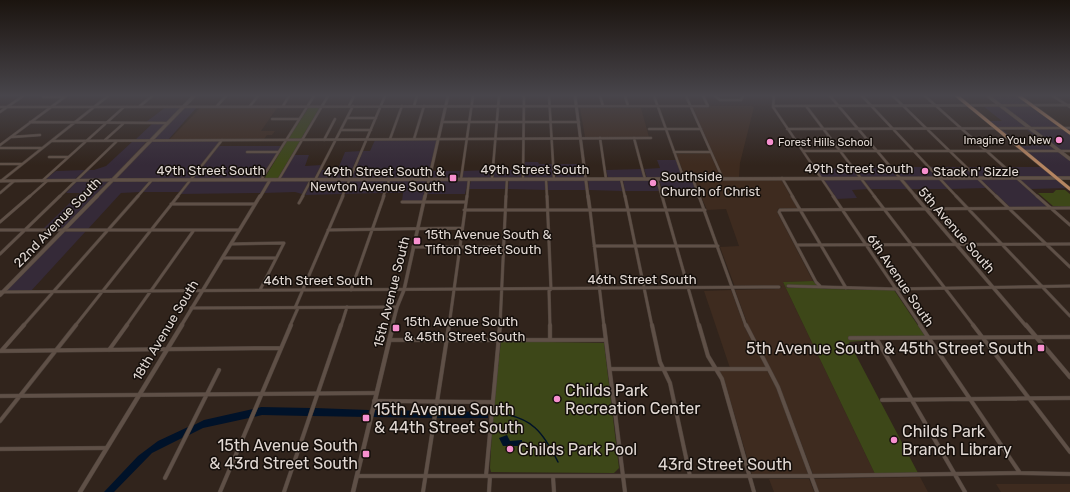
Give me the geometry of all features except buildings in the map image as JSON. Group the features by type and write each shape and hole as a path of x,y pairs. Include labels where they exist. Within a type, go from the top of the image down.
{"main road":[{"name":"22nd Avenue South","path":"1,293 171,119"},
{"path":"986,119 1070,189"},
{"path":"1018,119 1070,159"},
{"path":"1051,119 1070,133"},
{"name":"49th Street South","path":"111,180 1070,178"}],"street":[{"path":"0,145 34,119"},
{"path":"1,181 78,119"},
{"path":"42,181 111,119"},
{"path":"272,119 299,119"},
{"path":"261,180 299,119"},
{"path":"278,180 314,119"},
{"path":"324,140 335,119"},
{"path":"299,203 346,119"},
{"path":"220,492 376,119"},
{"path":"390,140 397,119"},
{"path":"414,139 420,119"},
{"name":"15th Avenue South","path":"352,492 397,307 404,290 443,119"},
{"path":"460,179 470,119"},
{"path":"492,179 496,119"},
{"path":"523,119 523,179"},
{"path":"551,119 554,179"},
{"path":"578,119 625,492"},
{"path":"663,119 684,179"},
{"path":"697,119 723,179"},
{"name":"6th Avenue South","path":"781,119 1020,473"},
{"path":"816,119 1070,452"},
{"name":"5th Avenue South","path":"849,119 1070,377"},
{"path":"883,119 1070,316"},
{"path":"918,119 1070,267"},
{"path":"952,119 1070,225"},
{"path":"30,122 167,123"},
{"path":"442,122 578,122"},
{"path":"105,141 124,123"},
{"path":"787,129 1070,128"},
{"path":"649,129 701,129"},
{"path":"340,130 371,130"},
{"path":"11,136 40,136"},
{"path":"600,138 606,179"},
{"path":"634,138 645,179"},
{"path":"51,140 150,141 651,138"},
{"path":"0,421 222,140"},
{"path":"0,254 117,141"},
{"path":"0,148 42,148"},
{"path":"803,151 1070,151"},
{"path":"247,152 278,152"},
{"path":"674,152 711,152"},
{"path":"49,157 69,157"},
{"path":"0,164 23,164"},
{"path":"782,178 846,288"},
{"path":"423,492 447,339 469,179"},
{"path":"489,492 488,476 491,402 497,364 507,179"},
{"path":"546,179 551,289 549,292 550,340"},
{"path":"621,179 660,362 670,383 690,476"},
{"path":"657,179 708,356 722,379 754,492"},
{"path":"693,179 747,328 778,387 817,492"},
{"name":"49th Street South","path":"1,181 111,180"},
{"path":"1,351 152,180"},
{"name":"18th Avenue South","path":"80,492 270,180"},
{"path":"351,290 389,180"},
{"path":"0,193 14,181"},
{"path":"0,222 47,181"},
{"path":"402,202 465,202"},
{"path":"171,204 255,204"},
{"path":"820,286 816,282 796,245 779,212 780,210 1070,208"},
{"path":"464,210 705,210"},
{"path":"328,230 462,228"},
{"path":"0,230 240,230"},
{"path":"109,350 194,230"},
{"path":"232,244 284,243 260,290"},
{"path":"796,245 1070,244"},
{"path":"594,246 718,246"},
{"path":"413,248 504,247"},
{"path":"223,258 276,258"},
{"name":"46th Street South","path":"1,293 260,290 689,289 774,288 779,286"},
{"path":"788,286 895,289 1070,286"},
{"path":"284,492 347,307"},
{"path":"191,308 397,307"},
{"path":"850,338 1070,337"},
{"path":"876,338 965,492"},
{"path":"389,340 606,340"},
{"path":"1,351 281,348"},
{"path":"610,369 769,369"},
{"path":"165,478 220,370"},
{"path":"0,396 376,393"},
{"path":"882,400 1070,398"},
{"path":"374,401 491,402"},
{"path":"0,449 106,448"},
{"name":"43rd Street South","path":"356,476 811,476 1020,473 1070,474"},
{"path":"553,476 554,492"}],"shaded area":[{"path":"150,119 170,119 166,123 146,122"},
{"path":"172,119 186,119 168,140 151,140"},
{"path":"189,119 269,119 261,131 275,131 272,135 267,135 264,139 169,140"},
{"path":"582,119 644,119 649,137 585,137"},
{"path":"697,119 751,119 740,163 739,177 724,178"},
{"path":"999,119 1016,119 1028,128 997,128 989,121 1002,121"},
{"path":"1019,119 1049,119 1062,128 1031,128"},
{"path":"152,124 165,124 149,140 135,140"},
{"path":"999,129 1029,129 1057,150 1024,150","holes":["1003,130 1027,130 1044,143 1023,146"]},
{"path":"1032,129 1063,129 1070,134 1070,150 1060,150"},
{"path":"375,140 437,140 427,179 351,179 363,151 370,151"},
{"path":"133,141 147,141 111,180 77,180 88,170 94,170 106,166"},
{"path":"150,141 221,141 189,179 114,180"},
{"path":"219,146 281,146 277,152 246,153 277,153 260,179 192,179"},
{"path":"360,151 348,179 317,179 322,170 338,169 345,152"},
{"path":"1026,151 1059,151 1070,160 1070,177 1057,177"},
{"path":"710,153 721,178 686,178 676,154"},
{"path":"294,155 309,155 305,166 321,165 314,179 280,179"},
{"path":"657,160 676,160 683,178 647,178 644,169 660,168"},
{"path":"525,162 552,164 553,178 524,178"},
{"path":"555,164 583,164 585,178 556,178"},
{"path":"889,167 898,177 862,177 855,168"},
{"path":"905,167 927,167 937,177 901,177 896,172 903,171"},
{"path":"930,167 965,167 976,177 940,177"},
{"path":"968,167 1004,167 1015,177 979,177"},
{"path":"1007,167 1042,167 1054,177 1018,177"},
{"path":"852,168 859,177 822,178 816,169"},
{"path":"641,169 644,178 608,178 606,170"},
{"path":"85,170 74,180 44,180 56,171"},
{"path":"491,170 491,179 462,179 463,171"},
{"path":"494,170 521,170 521,178 494,179"},
{"path":"433,171 460,171 459,179 431,179"},
{"path":"1056,178 1068,188 1031,189 1019,179"},
{"path":"781,179 797,208 781,208 778,209 777,212 813,281 783,282 875,474 813,474 780,387 749,328 735,290 777,289 782,287 779,285 775,287 735,287 720,247 739,246 726,209 707,210 694,180"},
{"path":"823,179 860,179 868,189 852,190 857,198 837,199"},
{"path":"863,179 899,179 908,189 871,189"},
{"path":"902,179 938,179 948,189 911,189"},
{"path":"941,179 977,179 987,188 951,189"},
{"path":"980,179 1016,179 1048,207 1010,207"},
{"path":"347,180 342,194 305,195 312,181"},
{"path":"350,180 387,180 383,193 345,194"},
{"path":"390,180 427,180 422,201 402,201 403,193 386,193"},
{"path":"430,180 468,180 465,194 427,194"},
{"path":"471,180 506,180 505,189 469,189"},
{"path":"509,180 545,180 545,190 508,189"},
{"path":"548,180 585,180 586,190 548,190"},
{"path":"588,180 620,180 622,191 589,190"},
{"path":"623,180 656,180 659,191 625,191"},
{"path":"659,180 692,180 696,192 663,191"},
{"path":"77,181 109,181 62,229 43,229 80,193 66,193"},
{"path":"112,181 150,181 140,192 121,193 88,229 66,229"},
{"path":"153,181 188,181 179,192 143,192"},
{"path":"191,181 268,181 261,193 180,194"},
{"path":"271,181 309,181 302,194 295,192 264,193"},
{"path":"64,231 86,231 31,291 5,291"},
{"path":"731,290 745,328 766,368 730,368 704,291"},
{"path":"719,371 767,371 776,387 808,474 752,474 724,379"},
{"path":"920,477 928,492 819,492 814,479"},
{"path":"769,479 809,479 814,492 774,492"},
{"path":"996,484 1070,484 1070,492 1001,492"}],"green space":[{"path":"301,119 313,119 301,139 288,139"},
{"path":"287,141 300,141 278,178 264,179"},
{"path":"1056,190 1065,190 1070,194 1070,207 1053,206 1038,193 1053,193"},
{"path":"813,281 817,285 786,286 787,288 819,287 825,289 894,290 925,336 848,337 849,340 872,340 849,342 918,473 875,474 783,282"},
{"path":"501,341 604,343 619,468 614,473 491,472 493,411"}],"water":[{"path":"258,408 310,408 308,416 262,415 254,417"},
{"path":"315,408 369,410 368,417 312,416"},
{"path":"253,409 249,418 203,428 189,435 194,425 204,420"},
{"path":"374,410 433,411 432,418 372,417"},
{"path":"438,411 488,412 488,418 437,418"},
{"path":"188,427 182,438 152,453 114,492 104,492 138,456 158,441"},
{"path":"507,435 510,441 522,440 522,446 503,446 499,438"}],"waterway":[{"path":"497,413 509,415 528,422 541,434 553,451 558,462"}],"place":[{"name":"Imagine You New","path":"1059,140"},
{"name":"Forest Hills School","path":"770,142"},
{"name":"Stack n' Sizzle","path":"925,171"},
{"name":"49th Street South & Newton Avenue South","path":"453,178"},
{"name":"Southside Church of Christ","path":"653,183"},
{"name":"15th Avenue South & Tifton Street South","path":"417,241"},
{"name":"15th Avenue South & 45th Street South","path":"396,328"},
{"name":"5th Avenue South & 45th Street South","path":"1041,348"},
{"name":"Childs Park Recreation Center","path":"557,399"},
{"name":"15th Avenue South & 44th Street South","path":"366,418"},
{"name":"Childs Park Branch Library","path":"894,440"},
{"name":"Childs Park Pool","path":"510,449"},
{"name":"15th Avenue South & 43rd Street South","path":"366,454"}]}
